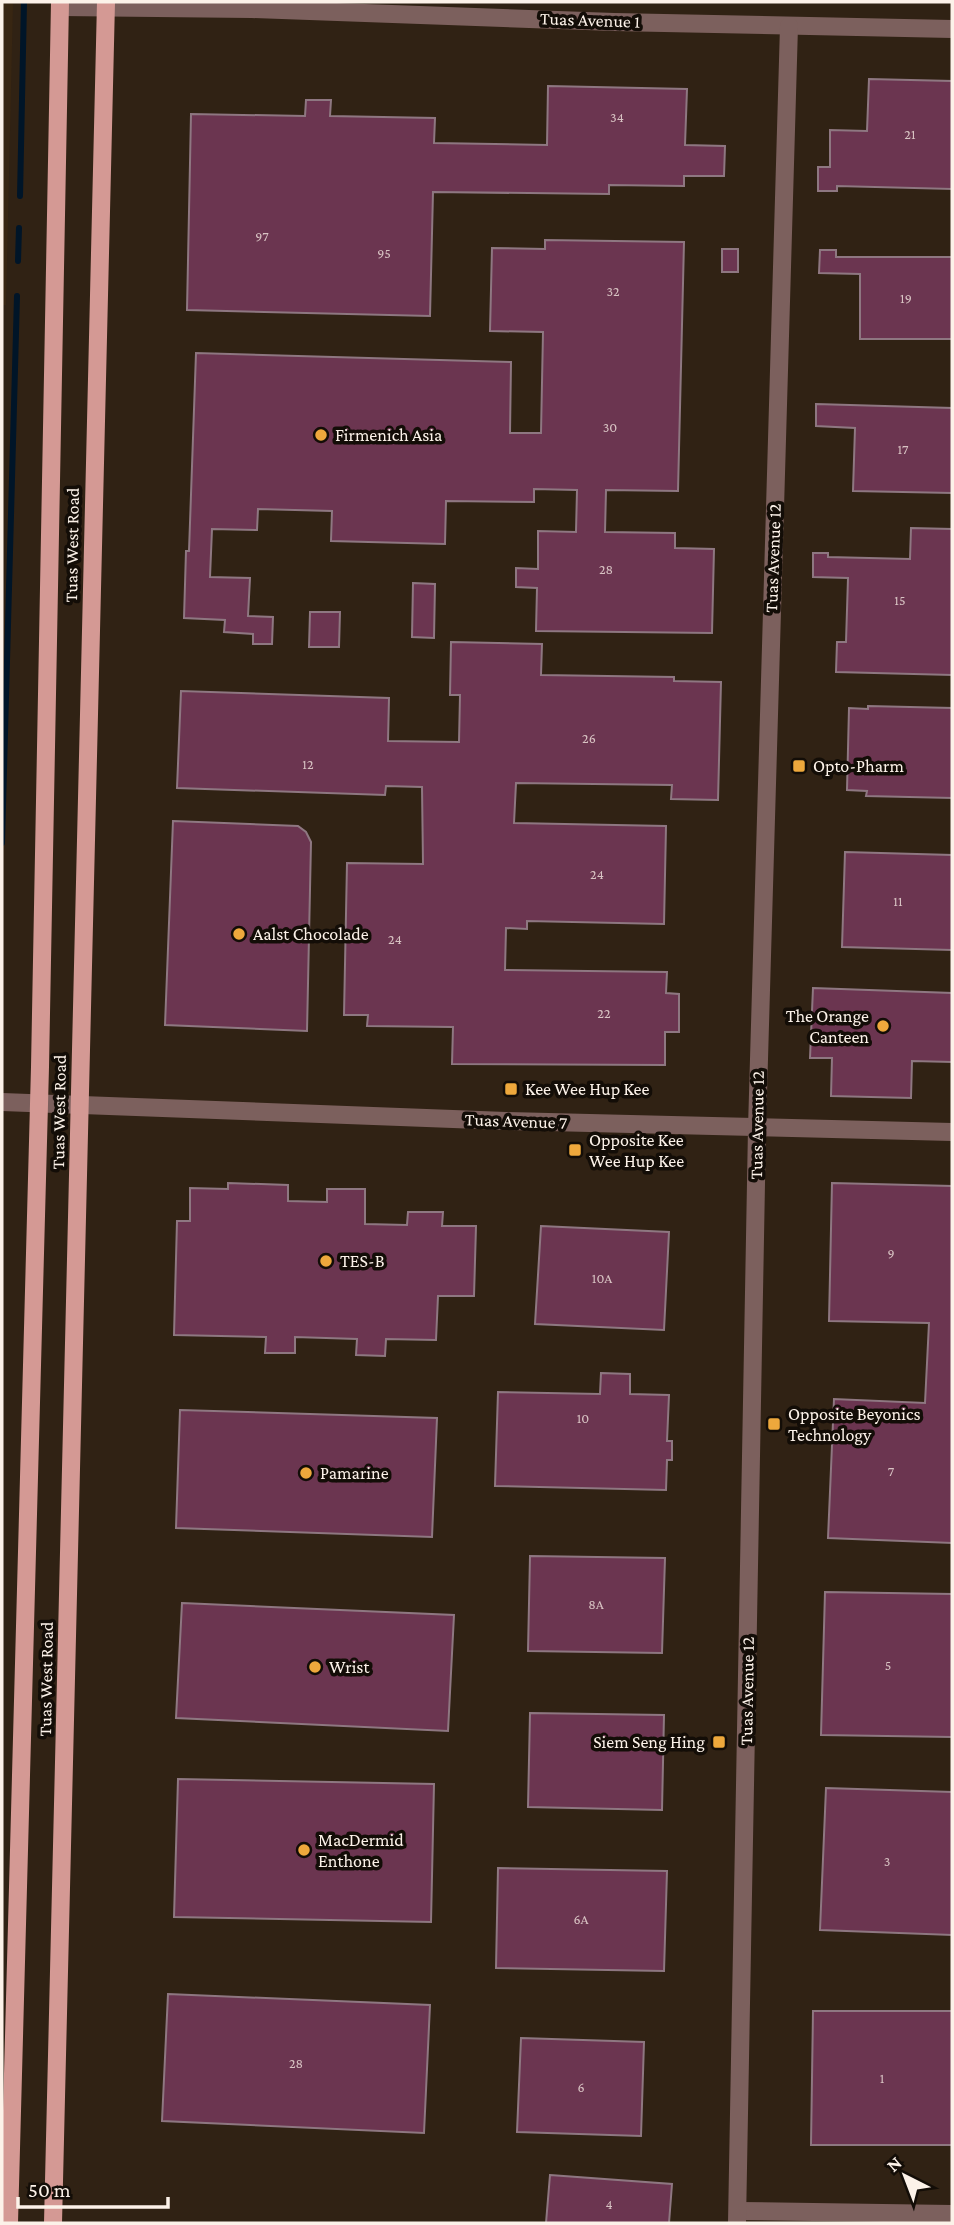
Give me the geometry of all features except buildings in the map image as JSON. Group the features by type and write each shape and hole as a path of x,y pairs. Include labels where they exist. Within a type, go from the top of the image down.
{"main road":[{"name":"Tuas West Road","path":"9,2223 39,1103 60,4"},
{"name":"Tuas West Road","path":"53,2223 106,4"}],"street":[{"name":"Tuas Avenue 1","path":"60,4 952,29"},
{"name":"Tuas Avenue 12","path":"738,2217 757,1128 789,26"},
{"name":"Tuas Avenue 7","path":"2,1102 757,1128 952,1132"},
{"path":"738,2217 952,2214"}],"shaded area":[{"path":"2,2 13,2 6,305 2,305"}],"waterway":[{"path":"20,196 24,2"},
{"path":"18,261 19,228"},
{"path":"2,843 17,296"}],"place":[{"name":"Firmenich Asia","path":"321,435"},
{"name":"Opto-Pharm","path":"799,766"},
{"name":"Aalst Chocolade","path":"239,934"},
{"name":"The Orange Canteen","path":"883,1026"},
{"name":"Kee Wee Hup Kee","path":"511,1089"},
{"name":"Opposite Kee Wee Hup Kee","path":"575,1150"},
{"name":"TES-B","path":"326,1261"},
{"name":"Opposite Beyonics Technology","path":"774,1424"},
{"name":"Pamarine","path":"306,1473"},
{"name":"Wrist","path":"315,1667"},
{"name":"Siem Seng Hing","path":"719,1742"},
{"name":"MacDermid Enthone","path":"304,1850"}]}
